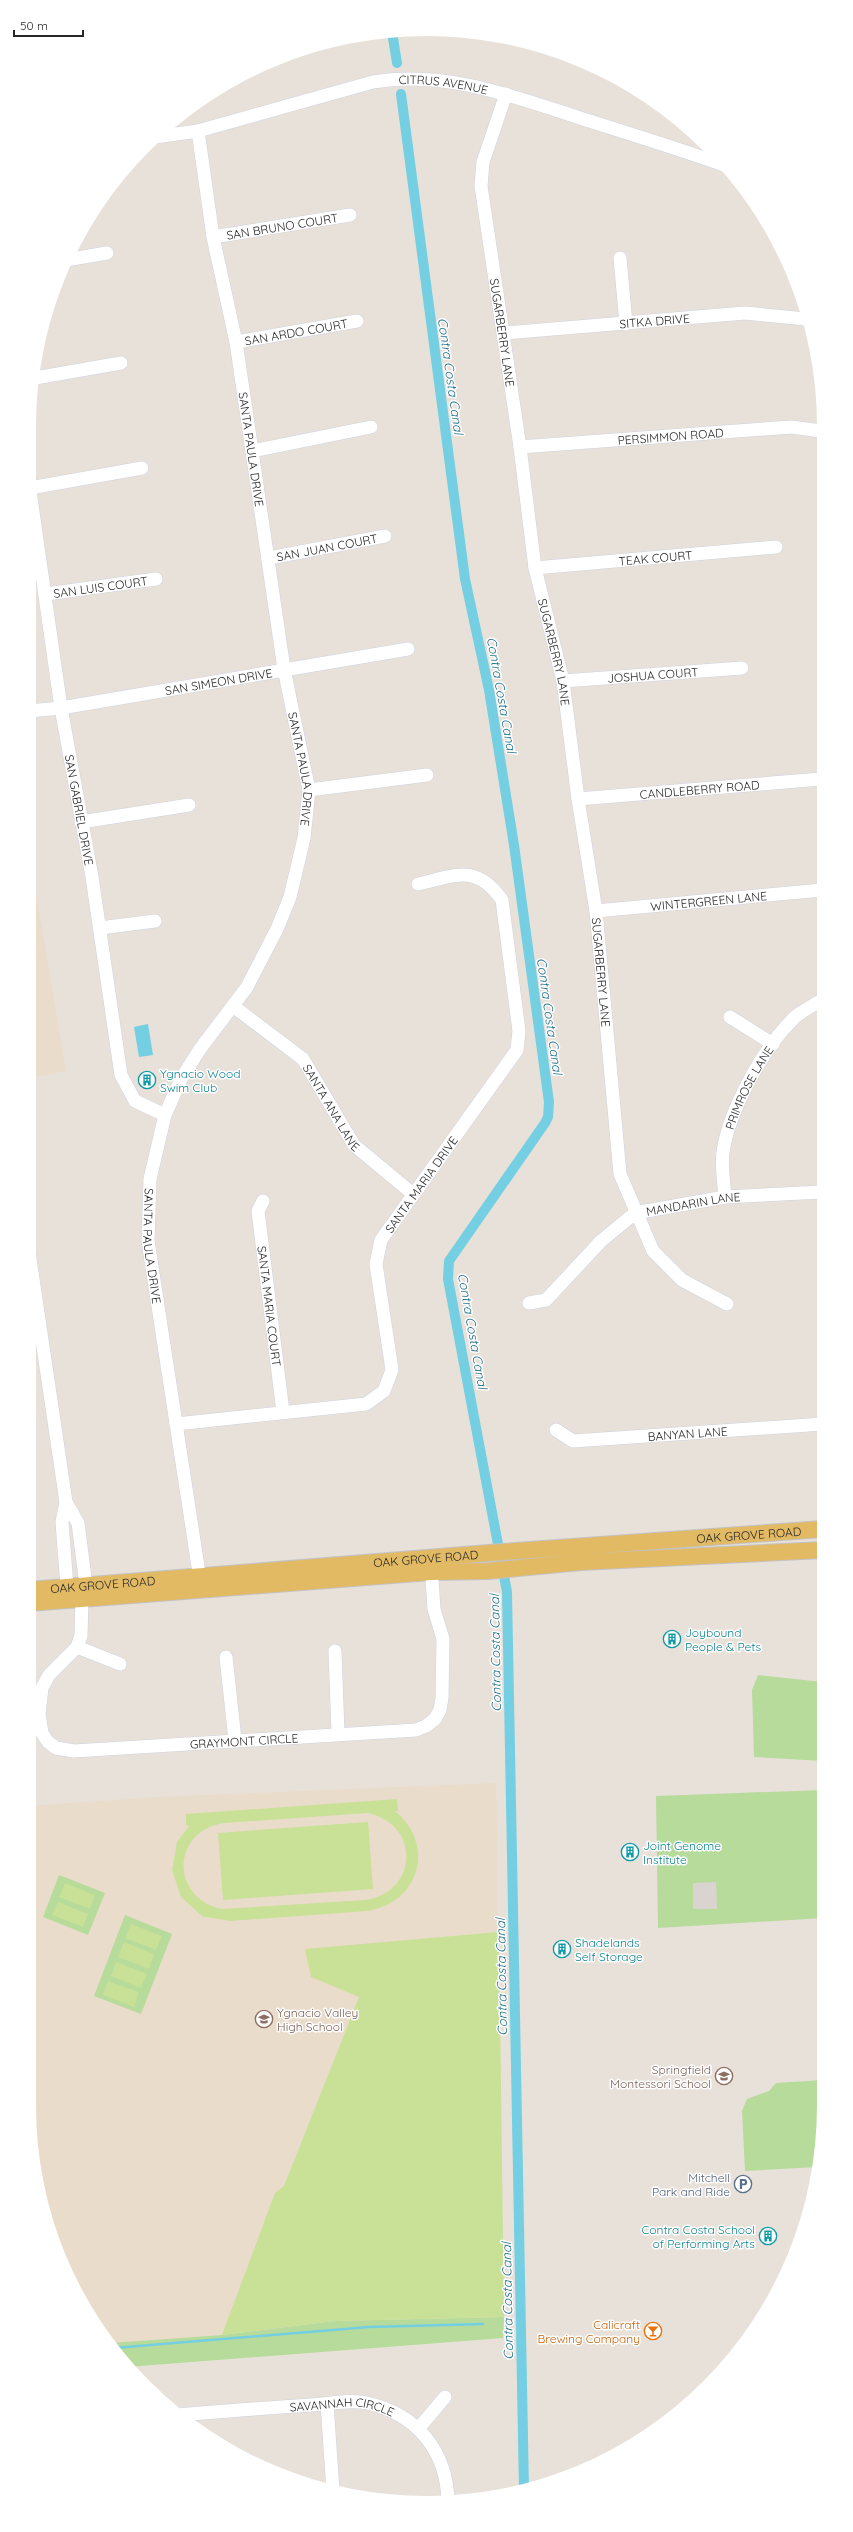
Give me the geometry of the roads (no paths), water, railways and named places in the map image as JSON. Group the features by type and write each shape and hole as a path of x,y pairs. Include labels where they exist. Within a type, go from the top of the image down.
{"main road":[{"name":"OAK GROVE ROAD","path":"36,1602 84,1592 431,1565 489,1553 817,1529"},
{"path":"527,1566 527,1562 531,1560 568,1557 577,1547"},
{"name":"OAK GROVE ROAD","path":"431,1565 494,1570 527,1566 817,1550"},
{"name":"OAK GROVE ROAD","path":"36,1589 67,1586 84,1592"}],"street":[{"name":"CITRUS AVENUE","path":"166,135 198,131 385,80 458,82 506,94 713,162"},
{"name":"SUGARBERRY LANE","path":"506,94 483,162 481,186 504,333 535,568 563,681 578,799 596,911 620,1174 635,1214 653,1251 677,1275 727,1304"},
{"name":"SANTA PAULA DRIVE","path":"198,131 214,237 236,342 269,558 284,669 309,790 304,838 290,897 263,960 233,1006 189,1065 165,1115 150,1179 148,1241 200,1583"},
{"name":"SAN BRUNO COURT","path":"214,237 350,215"},
{"path":"74,259 107,253"},
{"path":"620,258 626,324"},
{"name":"SITKA DRIVE","path":"504,333 745,313 802,319"},
{"name":"SAN ARDO COURT","path":"236,342 357,321"},
{"path":"39,377 122,363"},
{"path":"252,451 371,427"},
{"name":"PERSIMMON ROAD","path":"520,448 791,427 817,430"},
{"path":"36,485 142,468"},
{"name":"SAN GABRIEL DRIVE","path":"36,530 61,708 100,928 121,1075 135,1101 165,1115"},
{"name":"SAN JUAN COURT","path":"269,558 386,536"},
{"name":"TEAK COURT","path":"535,568 776,546"},
{"name":"SAN LUIS COURT","path":"46,594 156,579"},
{"name":"SAN SIMEON DRIVE","path":"36,710 61,708 408,649"},
{"name":"JOSHUA COURT","path":"563,681 742,668"},
{"path":"309,790 427,775"},
{"name":"CANDLEBERRY ROAD","path":"578,799 817,779"},
{"path":"81,822 189,805"},
{"name":"SANTA MARIA DRIVE","path":"176,1424 366,1404 384,1391 392,1370 376,1264 381,1240 517,1050 519,1031 502,900 493,887 476,876 462,875 418,884"},
{"name":"WINTERGREEN LANE","path":"596,911 817,890"},
{"path":"100,928 155,921"},
{"name":"PRIMROSE LANE","path":"725,1197 722,1153 728,1127 738,1101 773,1044 794,1017 817,1003"},
{"name":"SANTA ANA LANE","path":"233,1006 303,1059 354,1145 413,1194"},
{"path":"730,1017 773,1044"},
{"name":"MANDARIN LANE","path":"529,1303 546,1300 601,1241 635,1214 725,1197 817,1192"},
{"name":"SANTA MARIA COURT","path":"263,1200 258,1211 283,1412"},
{"path":"36,1299 66,1502 62,1522 67,1586"},
{"name":"BANYAN LANE","path":"556,1430 573,1441 817,1424"},
{"path":"66,1502 78,1523 84,1592 81,1636 77,1647 120,1664"},
{"name":"GRAYMONT CIRCLE","path":"77,1647 48,1676 42,1688 39,1701 39,1714 42,1733 48,1742 56,1748 74,1751 338,1733 416,1730 426,1726 435,1719 440,1710 443,1639 434,1609 431,1565"},
{"path":"335,1651 338,1733"},
{"path":"226,1657 235,1740"},
{"path":"419,2428 445,2397"},
{"name":"SAVANNAH CIRCLE","path":"188,2414 365,2402 396,2412 419,2428 437,2452 448,2481 448,2495"},
{"path":"327,2404 333,2485"}],"water":[{"path":"148,1024 153,1055 139,1057 134,1027"}],"waterway":[{"name":"Contra Costa Canal","path":"393,38 397,63"},
{"name":"Contra Costa Canal","path":"401,94 465,579 489,690 514,845 549,1102 548,1117 545,1123 449,1261 448,1279 507,1592 524,2484"},
{"path":"121,2347 369,2327 483,2324"}],"place":[{"name":"Ygnacio Wood Swim Club","path":"147,1080"},
{"name":"Joybound People & Pets","path":"672,1639"},
{"name":"Joint Genome Institute","path":"630,1852"},
{"name":"Shadelands Self Storage","path":"562,1949"},
{"name":"Ygnacio Valley High School","path":"264,2019"},
{"name":"Springfield Montessori School","path":"724,2076"},
{"name":"Mitchell Park and Ride","path":"743,2184"},
{"name":"Contra Costa School of Performing Arts","path":"768,2236"},
{"name":"Calicraft Brewing Company","path":"653,2331"}]}
